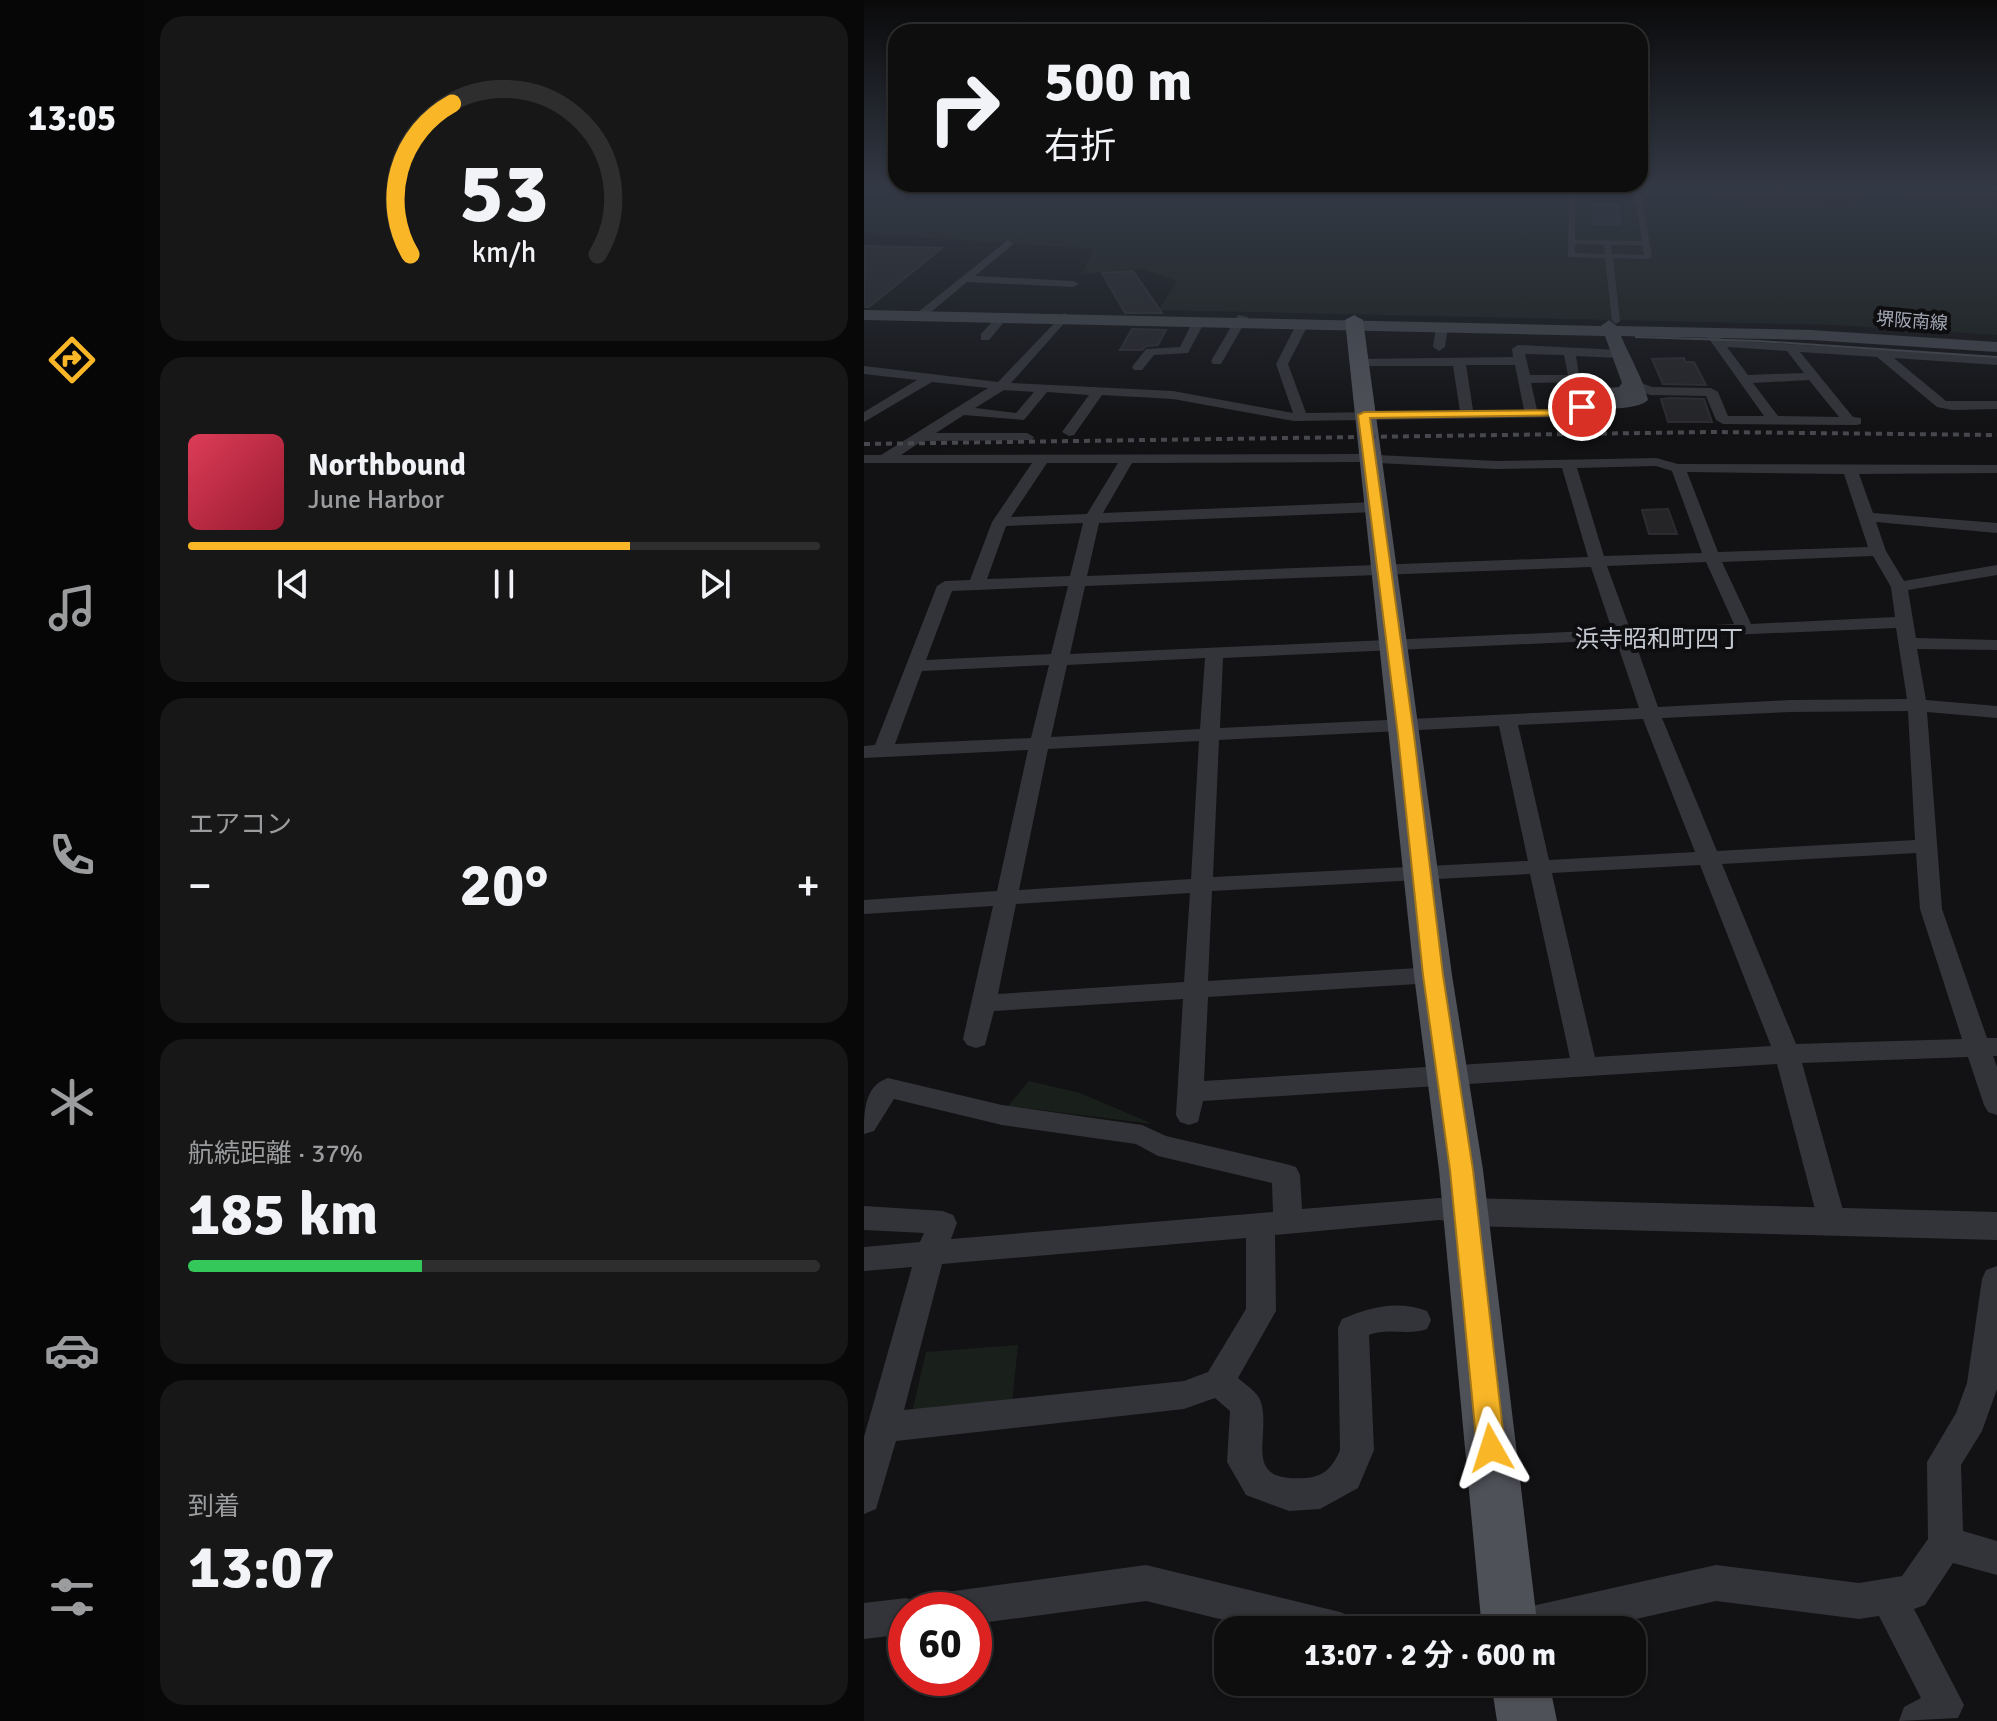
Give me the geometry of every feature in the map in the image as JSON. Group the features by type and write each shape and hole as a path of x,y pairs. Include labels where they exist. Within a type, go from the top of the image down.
{"main road":[{"name":"堺阪南線","path":"923,313 1353,322 1442,327 1612,326 1714,338 1825,336 1997,347"},
{"name":"堺阪南線","path":"865,314 1857,331 1997,341"},
{"path":"1353,322 1433,975 1466,1212 1509,1616"},
{"path":"1581,402 1639,400 1637,388 1631,383 1619,354 1612,326"},
{"path":"1523,1696 1527,1721"}],"street":[{"path":"923,313 980,266"},
{"path":"1609,266 1612,326"},
{"path":"964,279 1073,284"},
{"path":"985,337 1003,316"},
{"path":"864,473 1001,386 1064,317"},
{"path":"1217,361 1240,319"},
{"path":"1121,391 1150,352 1184,350 1199,321"},
{"path":"1301,417 1282,364 1303,323"},
{"path":"1439,347 1442,327"},
{"path":"1516,328 1531,413"},
{"path":"1714,338 1997,361"},
{"path":"1714,338 1774,421"},
{"path":"1631,383 1650,391 1711,392 1723,420 1852,421 1789,346"},
{"path":"1358,363 1459,362 1569,352 1619,354"},
{"path":"1524,379 1575,379 1569,352"},
{"path":"1879,352 1942,404 1997,405"},
{"path":"1459,362 1467,413"},
{"path":"864,370 1001,386 1173,395 1301,417 1583,413 1581,402"},
{"path":"1746,379 1813,376"},
{"path":"864,418 928,379"},
{"path":"963,411 1019,417 1044,388"},
{"path":"1069,432 1099,390"},
{"path":"920,437 1027,437"},
{"path":"977,585 1000,522 1043,458"},
{"path":"864,459 1369,458 1496,465 1656,462 1678,468 1997,469"},
{"path":"976,1039 1092,518 1127,459"},
{"path":"1568,463 1597,561 1651,714 1787,1054 1832,1221"},
{"path":"1678,468 1712,557 1746,631"},
{"path":"1850,470 1878,551 1899,587 1917,705 1931,909 1987,1047 1997,1105"},
{"path":"1000,522 1376,507"},
{"path":"1867,517 1997,528"},
{"path":"1878,551 945,586 913,666 873,751 1790,706 1917,705 1997,712"},
{"path":"1899,587 1997,570"},
{"path":"913,666 1746,631 1908,633 1997,645"},
{"path":"1214,653 1189,1104 1449,1077 1787,1054 1987,1047"},
{"path":"1507,720 1585,1068"},
{"path":"864,907 1201,885 1929,846"},
{"path":"984,1003 1433,975"},
{"path":"864,1124 888,1088 1002,1115 1142,1135 1158,1145 1286,1175 1274,1224 1261,1311 1219,1382 1184,1395 884,1427"},
{"path":"864,1259 1439,1209 1997,1226"},
{"path":"864,1218 943,1223 931,1251 864,1498"},
{"path":"1571,1616 1716,1583 1859,1601 1912,1592 1946,1544 1944,1462 1970,1420 1983,1383 1997,1279"},
{"path":"1219,1382 1246,1405 1244,1462 1258,1484 1289,1495 1320,1493 1346,1477 1357,1450 1353,1328 1377,1318 1416,1320"},
{"path":"1946,1544 1997,1558"},
{"path":"992,1604 1146,1583 1282,1616"},
{"path":"1888,1596 1945,1705 1918,1721"},
{"path":"864,1621 888,1618"}],"shaded area":[{"path":"1085,266 1997,266 1997,335 1834,325 1159,310 1177,281 1142,269 1082,274"},
{"path":"1029,1081 1080,1093 1153,1124 1008,1106"},
{"path":"1018,1345 1012,1404 916,1411 913,1408 926,1352"}],"building":[{"path":"864,266 919,266 869,307 864,307"},
{"path":"1133,271 1162,313 1125,313 1102,273"},
{"path":"1132,329 1166,330 1158,345 1146,346 1142,350 1120,350"},
{"path":"1684,358 1685,362 1694,362 1706,385 1663,384 1652,359"},
{"path":"1661,399 1704,399 1712,422 1668,422"},
{"path":"1668,509 1677,534 1649,534 1642,510"}],"tram line":[{"path":"1636,337 1759,341 1997,357"}],"railway":[{"path":"864,444 1714,432 1997,435"}],"district":[{"name":"浜寺昭和町四丁","path":"1659,639"}],"route":[{"path":"1491,1448 1461,1170 1433,975 1406,735 1364,415 1583,413 1582,407"}]}
